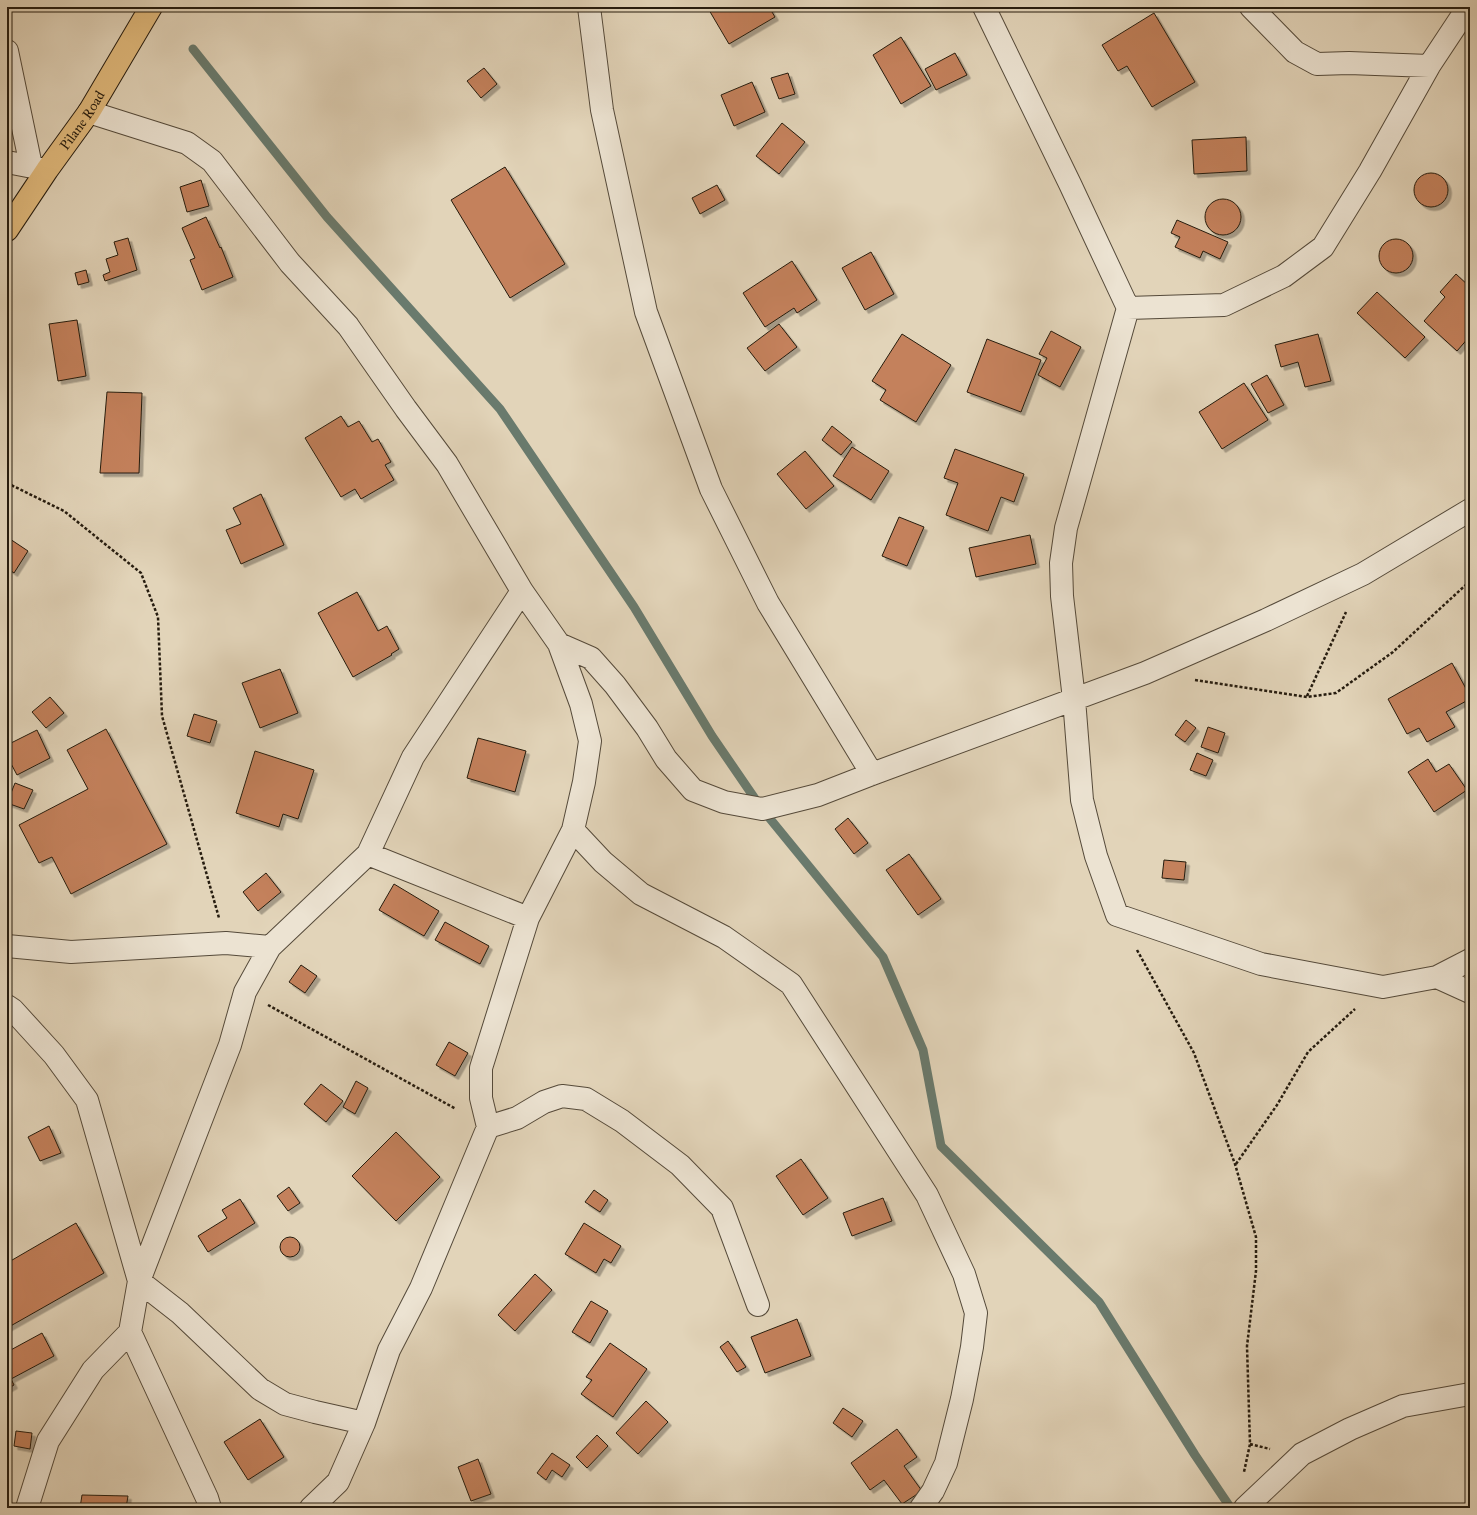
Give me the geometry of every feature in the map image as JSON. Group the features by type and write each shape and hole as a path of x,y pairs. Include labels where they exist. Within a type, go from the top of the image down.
{"main road":[{"name":"Pilane Road","path":"7,230 39,168 89,112 151,7"}],"street":[{"path":"589,7 602,110 646,312 708,481 768,603 872,774"},
{"path":"984,7 1128,308 1066,528 1061,563 1062,596 1074,699 1082,800 1096,856 1117,916 1261,964 1383,987 1437,977 1470,960"},
{"path":"1251,7 1295,52 1317,64 1349,62 1429,66"},
{"path":"1128,308 1224,305 1284,276 1323,247 1370,171 1429,66 1468,7"},
{"path":"7,51 39,168 7,162"},
{"path":"89,112 187,143 212,161 290,263 348,326 406,409 447,464 522,591 559,644 581,704 590,741 584,782 573,830 528,918 481,1068 481,1098 488,1127 421,1288 389,1350 364,1423 338,1482 312,1508"},
{"path":"559,644 591,658 615,685 647,728 666,759 693,790 724,802 762,809 818,795 1145,673 1266,620 1363,574 1470,510"},
{"path":"27,1508 48,1441 93,1370 130,1332 139,1281 230,1045 245,992 270,947 368,854 413,757 522,591"},
{"path":"573,830 603,862 641,894 724,937 791,984 927,1194 964,1274 976,1313 972,1347 962,1399 946,1463 933,1491 921,1508"},
{"path":"368,854 528,918"},
{"path":"7,946 71,952 226,943 270,947"},
{"path":"1437,977 1470,992"},
{"path":"7,1006 13,1010 54,1055 87,1100 139,1281 180,1313 260,1389 285,1404 364,1423"},
{"path":"488,1127 517,1118 544,1102 562,1096 586,1099 622,1121 680,1164 722,1208 758,1305"},
{"path":"130,1332 207,1498 210,1508"},
{"path":"1244,1508 1302,1454 1350,1429 1403,1406 1470,1394"}],"path":[{"path":"7,483 64,511 141,573 158,617 162,716 226,943"},
{"path":"1191,680 1307,697 1336,693 1393,652 1470,581"},
{"path":"1307,697 1346,610"},
{"path":"1136,950 1194,1053 1235,1164 1256,1237 1256,1271 1247,1346 1250,1444 1243,1480"},
{"path":"1235,1164 1277,1105 1308,1052 1346,1016 1383,987"},
{"path":"245,992 488,1127"}],"building":[{"path":"714,7 769,7 775,17 729,44 709,10"},
{"path":"1154,13 1195,82 1152,107 1127,66 1118,71 1102,45"},
{"path":"901,37 931,86 901,104 873,55"},
{"path":"955,53 967,75 936,90 925,69"},
{"path":"484,68 497,84 481,98 467,81"},
{"path":"788,73 795,94 779,99 771,78"},
{"path":"752,82 765,112 734,126 721,95"},
{"path":"782,123 805,142 779,174 756,156"},
{"path":"1246,137 1247,171 1194,174 1192,140"},
{"path":"505,167 565,264 510,298 451,200"},
{"path":"1434,173 1441,175 1446,180 1448,190 1446,200 1441,205 1428,207 1421,205 1416,200 1414,187 1416,180 1421,175"},
{"path":"201,180 209,206 187,212 180,187"},
{"path":"717,185 725,200 700,214 692,198"},
{"path":"1223,199 1233,202 1238,207 1241,217 1238,227 1233,232 1223,235 1213,232 1208,227 1205,217 1208,207 1213,202"},
{"path":"206,217 220,248 221,247 233,277 202,290 190,260 195,258 182,228"},
{"path":"1177,220 1228,242 1220,259 1203,251 1200,258 1175,247 1180,237 1171,233"},
{"path":"128,238 137,270 105,281 103,275 110,272 106,259 118,255 114,242"},
{"path":"1399,239 1406,241 1411,246 1413,256 1411,266 1406,271 1393,273 1386,271 1381,266 1379,253 1381,246 1386,241"},
{"path":"871,252 894,294 865,310 842,268"},
{"path":"792,261 817,300 797,313 794,308 765,327 743,293"},
{"path":"86,270 89,282 78,285 75,273"},
{"path":"1456,274 1470,287 1470,336 1457,351 1424,321 1445,297 1440,292"},
{"path":"1377,292 1425,337 1405,358 1357,313"},
{"path":"77,320 86,376 58,381 49,324"},
{"path":"779,324 797,347 765,371 747,348"},
{"path":"1051,331 1081,347 1060,387 1038,375 1047,358 1039,354"},
{"path":"902,334 951,365 916,422 880,400 886,390 872,381"},
{"path":"1318,334 1331,381 1305,387 1298,362 1281,367 1275,345"},
{"path":"987,339 1041,360 1021,412 967,392"},
{"path":"1267,375 1284,405 1268,413 1251,384"},
{"path":"1244,383 1268,420 1222,449 1199,412"},
{"path":"107,392 142,393 139,473 100,473"},
{"path":"341,416 348,427 359,421 372,442 378,439 391,462 385,465 394,480 361,499 355,489 341,497 305,438"},
{"path":"832,426 852,442 841,455 822,440"},
{"path":"852,447 889,471 871,500 833,476"},
{"path":"955,449 1024,474 1014,502 1001,497 988,531 946,515 958,483 944,478"},
{"path":"805,451 834,486 806,509 777,474"},
{"path":"261,494 284,545 241,564 226,530 241,524 233,508"},
{"path":"899,517 924,527 907,566 882,556"},
{"path":"1030,535 1036,564 976,577 969,548"},
{"path":"10,539 28,551 14,573 7,568 7,544"},
{"path":"357,592 378,631 387,626 399,649 391,654 392,655 353,677 318,613"},
{"path":"1452,663 1470,696 1470,699 1446,712 1455,727 1427,742 1419,728 1407,734 1388,699"},
{"path":"280,669 298,713 260,728 242,683"},
{"path":"50,697 64,713 46,728 32,712"},
{"path":"194,714 217,721 210,743 187,736"},
{"path":"1186,720 1196,728 1185,742 1175,735"},
{"path":"1208,727 1225,733 1218,753 1201,747"},
{"path":"106,729 167,844 71,894 52,857 39,863 19,825 88,789 67,750"},
{"path":"37,730 50,758 17,775 7,756 7,745"},
{"path":"478,738 526,751 515,792 467,778"},
{"path":"255,751 314,770 298,819 283,814 279,827 236,813"},
{"path":"1197,753 1213,760 1206,776 1190,770"},
{"path":"1428,759 1436,772 1449,764 1467,790 1434,812 1408,772"},
{"path":"15,783 33,790 24,809 7,803"},
{"path":"848,818 868,843 854,854 835,829"},
{"path":"909,854 941,899 918,915 886,870"},
{"path":"1164,860 1186,862 1184,880 1162,878"},
{"path":"266,873 281,892 258,911 243,892"},
{"path":"394,884 439,911 424,936 379,910"},
{"path":"445,922 489,946 480,964 435,940"},
{"path":"301,965 317,976 305,993 289,982"},
{"path":"449,1042 468,1053 455,1076 436,1065"},
{"path":"356,1081 368,1088 355,1114 343,1107"},
{"path":"321,1084 343,1101 326,1122 304,1104"},
{"path":"49,1126 61,1153 40,1161 28,1137"},
{"path":"396,1132 440,1177 396,1221 352,1176"},
{"path":"801,1159 828,1198 803,1215 776,1176"},
{"path":"289,1187 300,1203 288,1211 277,1196"},
{"path":"594,1190 608,1200 600,1212 585,1202"},
{"path":"883,1198 892,1221 852,1236 843,1213"},
{"path":"240,1199 255,1223 208,1252 198,1236 227,1218 222,1210"},
{"path":"76,1223 104,1273 7,1328 7,1263"},
{"path":"584,1223 621,1246 611,1263 604,1259 596,1273 565,1254"},
{"path":"290,1237 297,1240 300,1247 297,1254 290,1257 283,1254 280,1247 283,1240"},
{"path":"535,1274 552,1290 515,1331 498,1315"},
{"path":"591,1301 608,1311 590,1343 572,1332"},
{"path":"797,1319 811,1356 765,1373 751,1337"},
{"path":"42,1333 54,1356 11,1379 14,1385 7,1389 7,1352"},
{"path":"728,1341 746,1367 737,1372 720,1347"},
{"path":"610,1343 647,1369 613,1417 581,1394 592,1380 586,1377"},
{"path":"646,1401 668,1422 638,1454 616,1433"},
{"path":"843,1408 863,1421 852,1437 833,1423"},
{"path":"260,1419 284,1457 248,1480 224,1442"},
{"path":"897,1429 917,1457 904,1466 922,1491 902,1504 884,1480 870,1490 851,1463"},
{"path":"16,1431 32,1433 30,1449 14,1446"},
{"path":"597,1435 608,1446 587,1468 576,1457"},
{"path":"552,1453 570,1465 562,1477 552,1470 546,1480 537,1473"},
{"path":"478,1459 491,1494 471,1501 458,1467"},
{"path":"82,1495 128,1496 126,1508 80,1508"}],"waterway":[{"path":"193,49 327,217 500,409 634,607 712,736 762,809 883,957 923,1050 941,1146 1099,1302 1195,1455 1230,1507"}]}
